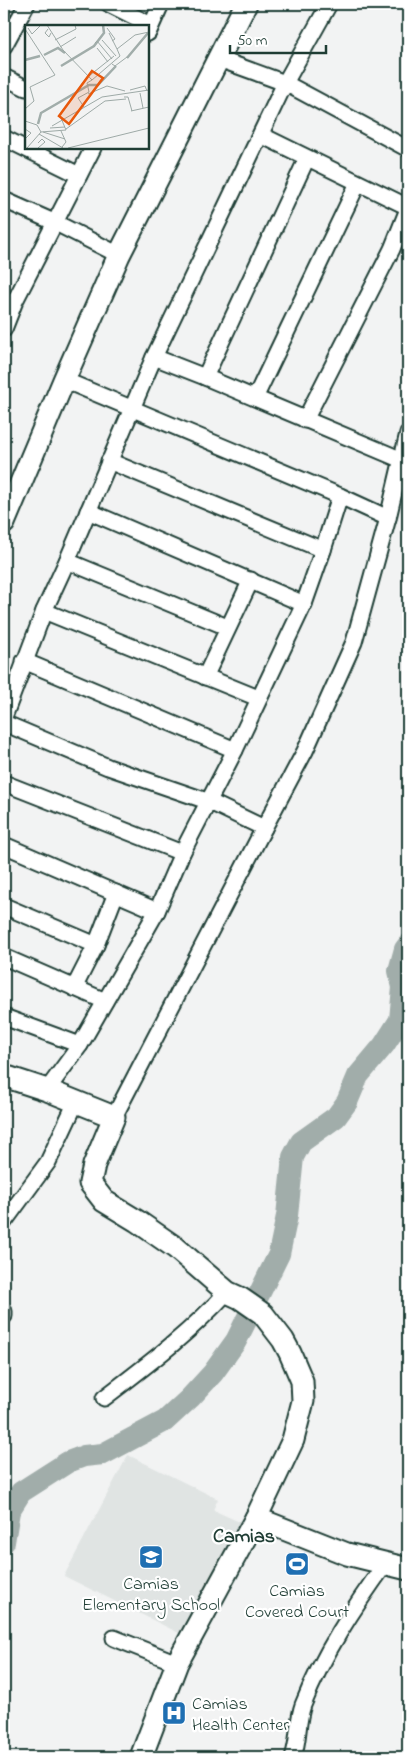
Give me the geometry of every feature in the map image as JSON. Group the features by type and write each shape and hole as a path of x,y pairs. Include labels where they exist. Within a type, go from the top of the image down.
{"street":[{"path":"4,46 22,23 26,4"},
{"path":"108,4 143,25"},
{"path":"150,29 161,4"},
{"path":"5,517 120,255 246,4"},
{"path":"4,717 44,611 68,562 154,358 285,83 328,4"},
{"path":"219,59 285,83 408,149"},
{"path":"4,77 25,88"},
{"path":"261,135 408,208 392,249 305,420"},
{"path":"4,138 25,148"},
{"path":"26,149 79,175"},
{"path":"4,328 15,301 92,149"},
{"path":"204,377 307,158"},
{"path":"255,398 358,183"},
{"path":"4,200 120,255"},
{"path":"154,358 402,460"},
{"path":"64,380 388,518"},
{"path":"141,1757 176,1663 256,1518 293,1440 303,1401 302,1381 283,1340 263,1314 234,1295 176,1248 104,1201 90,1183 94,1165 114,1117 305,751 354,642 388,518 408,433"},
{"path":"110,461 323,550"},
{"path":"47,1090 80,1045 157,911 182,853 210,802 304,604 340,496"},
{"path":"88,511 304,604"},
{"path":"68,562 227,627"},
{"path":"205,677 227,627 251,580"},
{"path":"44,611 258,698"},
{"path":"24,661 235,750"},
{"path":"4,723 108,767 210,802 264,828"},
{"path":"4,783 182,853"},
{"path":"4,845 157,911"},
{"path":"74,988 96,945 116,893"},
{"path":"4,906 96,945"},
{"path":"4,957 105,1001"},
{"path":"4,1017 80,1045"},
{"path":"4,1076 47,1090 114,1117"},
{"path":"4,1222 48,1162 76,1102"},
{"path":"104,1398 234,1295"},
{"path":"4,1311 4,1316"},
{"path":"256,1518 348,1554 408,1569"},
{"path":"293,1757 302,1707 320,1668 360,1600 386,1563"},
{"path":"114,1638 176,1663"}],"shaded area":[{"name":"Camias Elementary School","path":"128,1455 218,1499 213,1510 244,1524 187,1637 64,1576"}],"waterway":[{"path":"4,1542 9,1511 21,1492 68,1462 84,1456 103,1454 165,1421 213,1373 236,1341 279,1254 287,1216 293,1157 301,1142 336,1117 347,1102 358,1076 384,1045 400,1020 403,987 399,971 405,949 408,945"}],"place":[{"name":"Camias Elementary School","path":"151,1557"},
{"name":"Camias Covered Court","path":"297,1564"},
{"name":"Camias Health Center","path":"174,1713"}],"district":[{"name":"Camias","path":"244,1535"}]}
